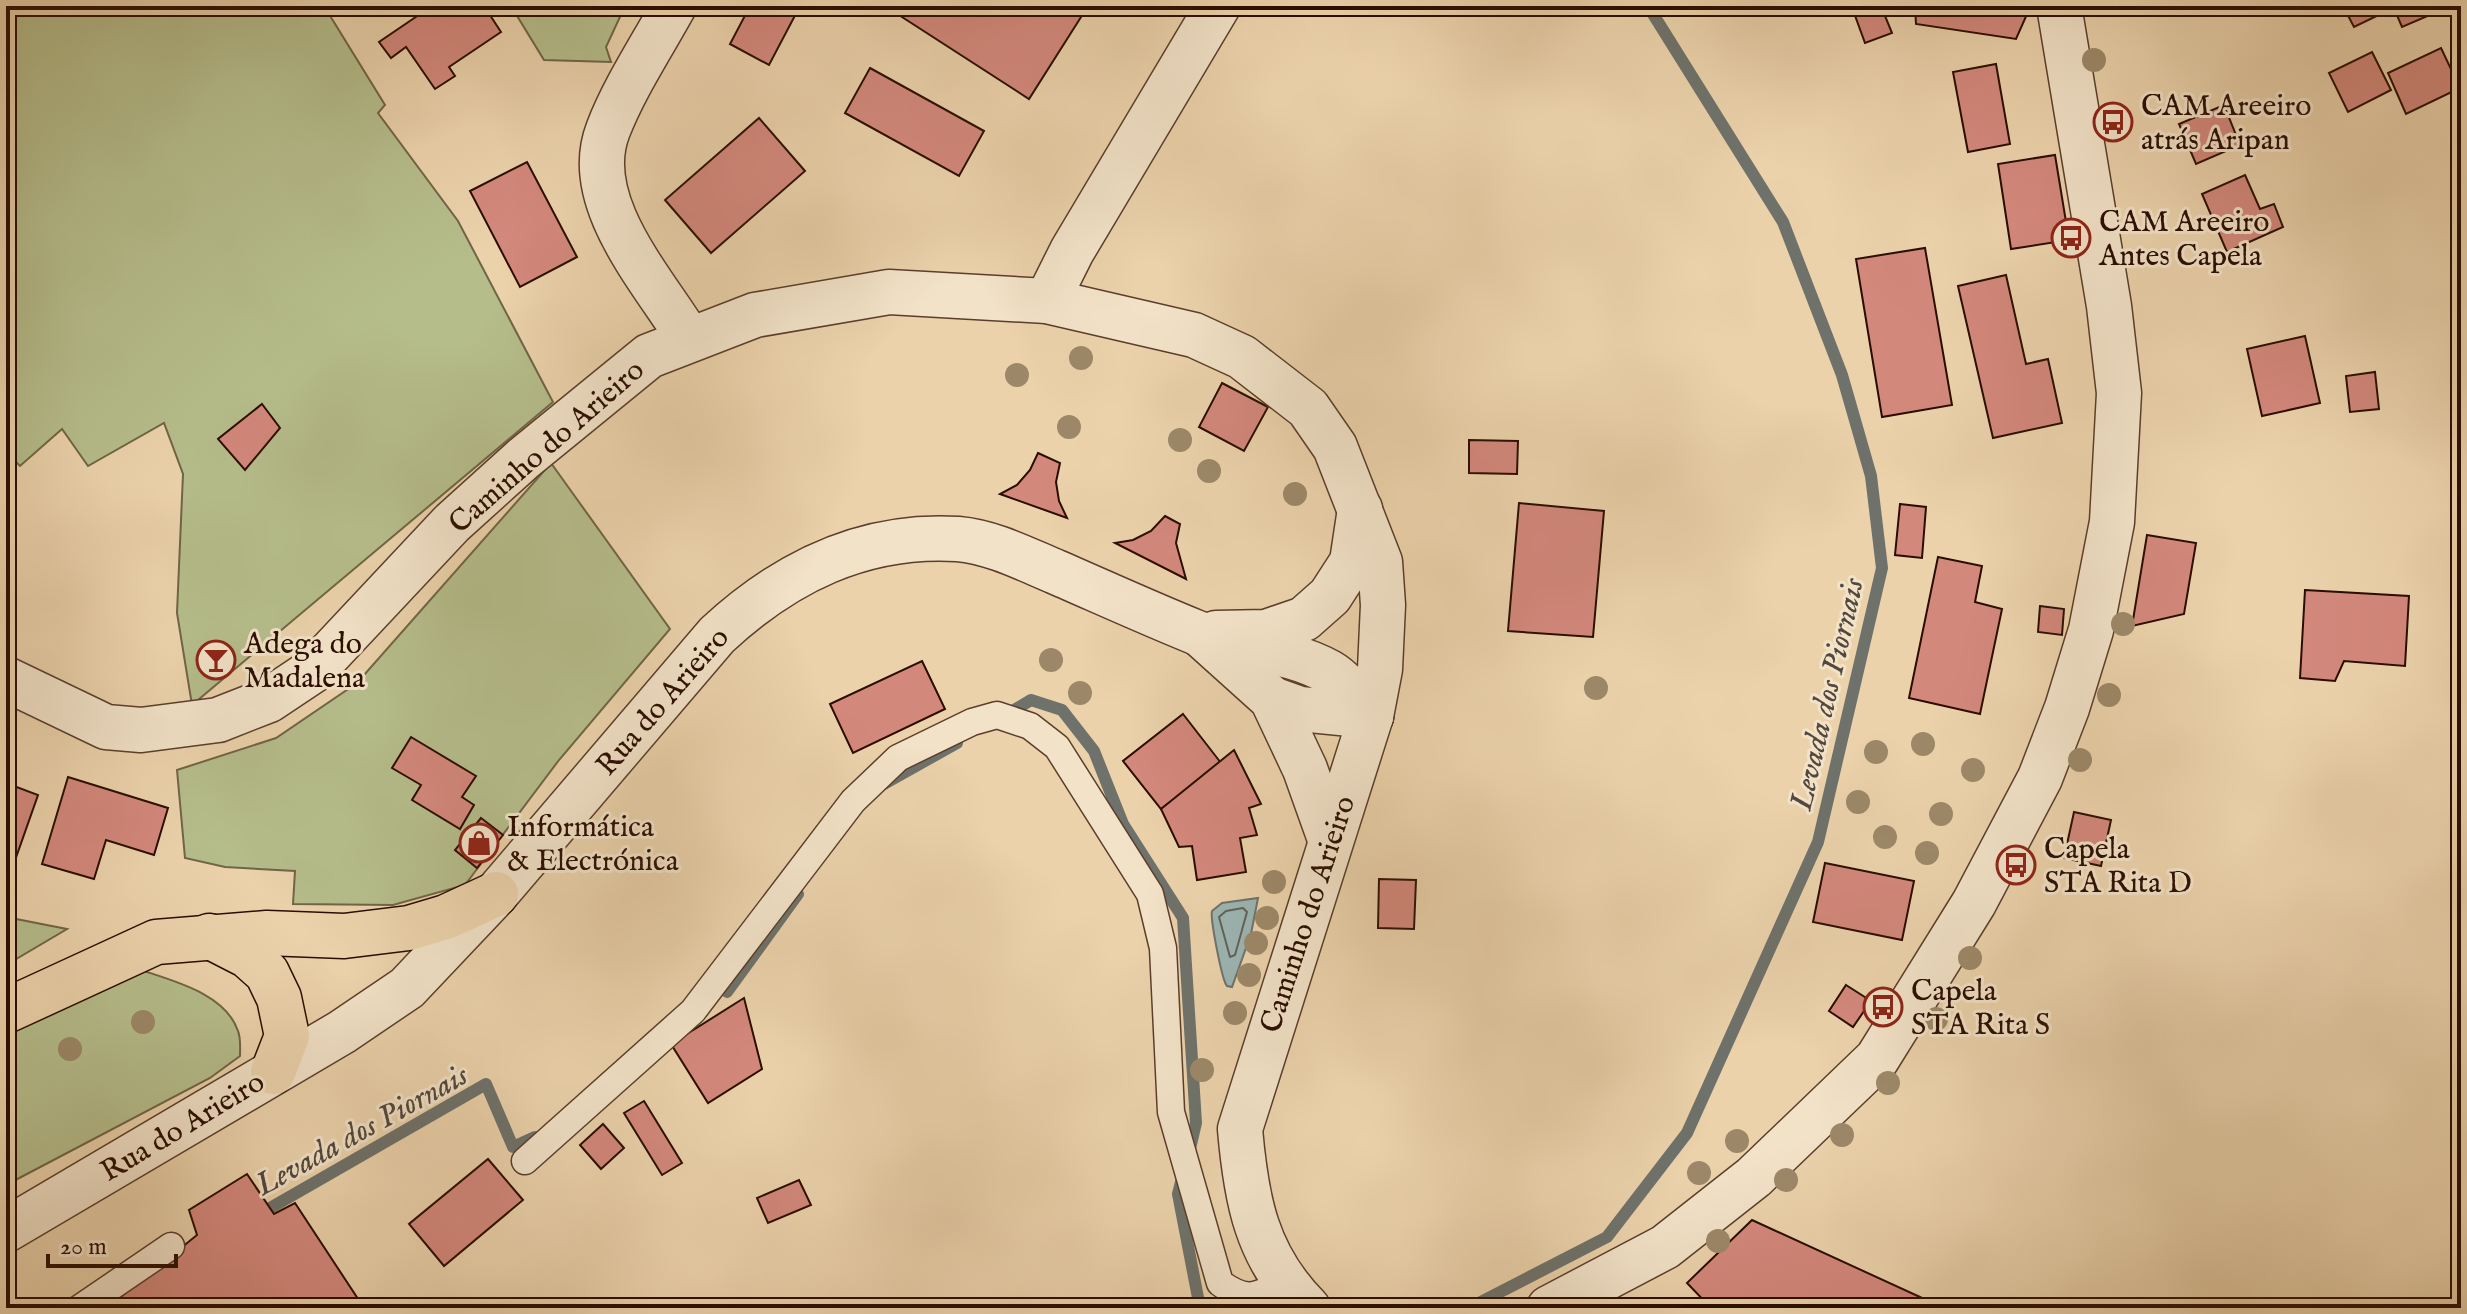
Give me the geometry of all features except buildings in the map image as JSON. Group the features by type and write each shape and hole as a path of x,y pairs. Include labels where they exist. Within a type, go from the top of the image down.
{"highway":[{"path":"6,1011 156,942 267,933 344,936 409,928 446,917 496,894"},
{"path":"209,936 248,956 267,973 279,998 287,1036 273,1072"}],"street":[{"path":"674,6 607,133 603,175 608,208 623,238 689,339"},
{"path":"1047,301 1072,251 1218,6"},
{"path":"1549,1308 1665,1247 1754,1177 1877,1059 1974,903 2040,778 2067,708 2091,630 2112,522 2119,393 2109,306 2059,6"},
{"name":"Caminho do Arieiro","path":"6,679 106,727 141,730 218,720 269,700 314,670 452,523 524,458 649,356 755,315 889,292 1047,301 1194,335 1242,357 1308,408 1335,447 1380,562 1383,605 1380,669 1371,716 1240,1129 1245,1192 1262,1242 1295,1295"},
{"path":"1199,633 1266,632 1304,619 1330,596 1352,562 1361,507"},
{"name":"Rua do Arieiro","path":"6,1230 273,1072 407,988 496,894 717,635 754,600 794,574 851,552 893,543 959,539 1011,552 1199,633 1279,654 1331,673 1371,716"},
{"name":"Rua do Arieiro","path":"1199,633 1272,699 1300,709 1371,716"},
{"name":"Rua do Arieiro","path":"1272,699 1305,769 1330,839"}],"lane":[{"path":"525,1161 693,1011 853,801 898,758 972,722 997,715 1030,726 1057,747 1150,894 1163,948 1171,1112 1220,1283 1238,1296 1295,1295"},
{"path":"80,1308 171,1246"}],"green space":[{"path":"6,6 324,6 385,105 378,113 458,221 553,402 192,705 177,613 183,474 164,423 88,466 62,429 20,466 6,452"},
{"path":"511,6 625,6 606,47 611,62 544,60"},
{"path":"551,463 670,629 559,760 465,885 393,905 293,904 295,871 225,867 185,858 177,770 276,738 357,683"},
{"path":"6,917 67,929 6,965"},
{"path":"135,968 194,989 221,1006 238,1031 240,1056 210,1078 6,1185 6,1035"}],"water":[{"path":"1258,898 1251,934 1232,987 1227,986 1217,949 1212,911 1222,903"}],"waterway":[{"name":"Levada dos Piornais","path":"1469,1308 1607,1237 1687,1133 1818,842 1882,568 1871,476 1842,375 1783,222 1648,6"},
{"name":"Levada dos Piornais","path":"1004,716 1031,700 1062,710 1094,751 1123,824 1183,918 1196,1123 1189,1153"},
{"name":"Levada dos Piornais","path":"882,785 957,743"},
{"name":"Levada dos Piornais","path":"727,992 798,894"},
{"name":"Levada dos Piornais","path":"258,1215 486,1084 513,1147 535,1137"},
{"name":"Levada dos Piornais","path":"1183,1174 1178,1194 1200,1308"}],"place":[{"name":"CAM Areeiro atrás Aripan","path":"2113,122"},
{"name":"CAM Areeiro Antes Capela","path":"2071,238"},
{"name":"Adega do Madalena","path":"216,660"},
{"name":"Informática & Electrónica","path":"479,843"},
{"name":"Capela STA Rita D","path":"2016,865"},
{"name":"Capela STA Rita S","path":"1883,1007"}]}
